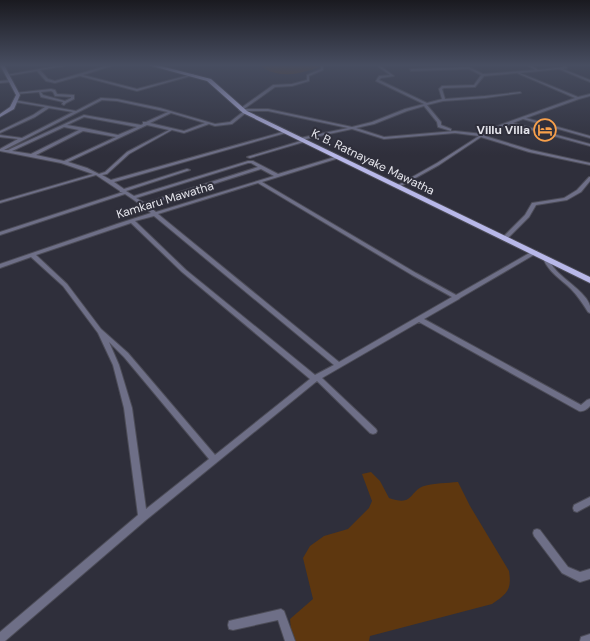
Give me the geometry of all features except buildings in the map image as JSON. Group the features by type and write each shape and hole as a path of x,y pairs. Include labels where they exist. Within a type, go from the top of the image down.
{"highway":[{"name":"K. B. Ratnayake Mawatha","path":"224,95 232,104 243,111 590,280"}],"main road":[{"path":"0,116 12,108 18,95"}],"street":[{"path":"41,95 65,102"},
{"path":"56,95 73,96 72,99 65,102 61,109"},
{"path":"0,150 105,99 171,112 209,123 225,124 231,122 263,95"},
{"path":"406,95 426,105 439,122 439,126 455,132 483,136 530,151 590,164"},
{"path":"442,95 443,100"},
{"path":"249,157 350,127 373,123 443,100 486,98 507,95"},
{"path":"571,95 578,98"},
{"path":"399,186 483,136 510,123 526,119 578,98 590,95"},
{"path":"15,101 77,112"},
{"path":"0,132 34,116 48,107"},
{"path":"243,111 268,110 350,127 384,138 455,132"},
{"path":"63,162 144,123 171,112"},
{"path":"7,152 78,118 89,116 140,126"},
{"path":"526,119 590,137"},
{"path":"144,123 184,132 209,123"},
{"path":"510,123 590,145"},
{"path":"64,126 117,136"},
{"path":"31,156 84,129"},
{"path":"0,202 106,173 128,153 171,130"},
{"path":"110,182 287,132"},
{"path":"0,136 23,139"},
{"path":"0,150 63,162 98,174 144,205 338,365"},
{"name":"Kamkaru Mawatha","path":"0,266 132,221 338,157"},
{"path":"132,198 248,162 252,162 278,176"},
{"path":"144,205 262,167"},
{"path":"0,234 188,170"},
{"path":"505,238 527,216 534,204 565,199 579,191 590,178"},
{"path":"259,182 457,298"},
{"path":"132,221 184,271 316,378 373,431"},
{"path":"0,639 143,517 316,378 535,252"},
{"path":"32,255 65,285 99,330 126,355 215,460"},
{"path":"546,258 549,268 569,284 585,302 590,311"},
{"path":"419,319 582,409 590,402"},
{"path":"99,330 116,365 128,408 143,517"},
{"path":"577,508 590,501"},
{"path":"537,533 565,570 580,577 590,574"},
{"path":"233,625 281,614 290,641"},
{"path":"585,641 590,639"}],"shaded area":[{"path":"371,472 380,481 389,498 403,501 410,497 419,488 424,486 458,482 470,506 509,571 509,587 505,594 492,604 370,636 369,641 292,641 290,619 313,599 303,558 310,546 324,536 348,529 369,508 372,501 362,474"}],"place":[{"name":"Villu Villa","path":"545,130"}]}
